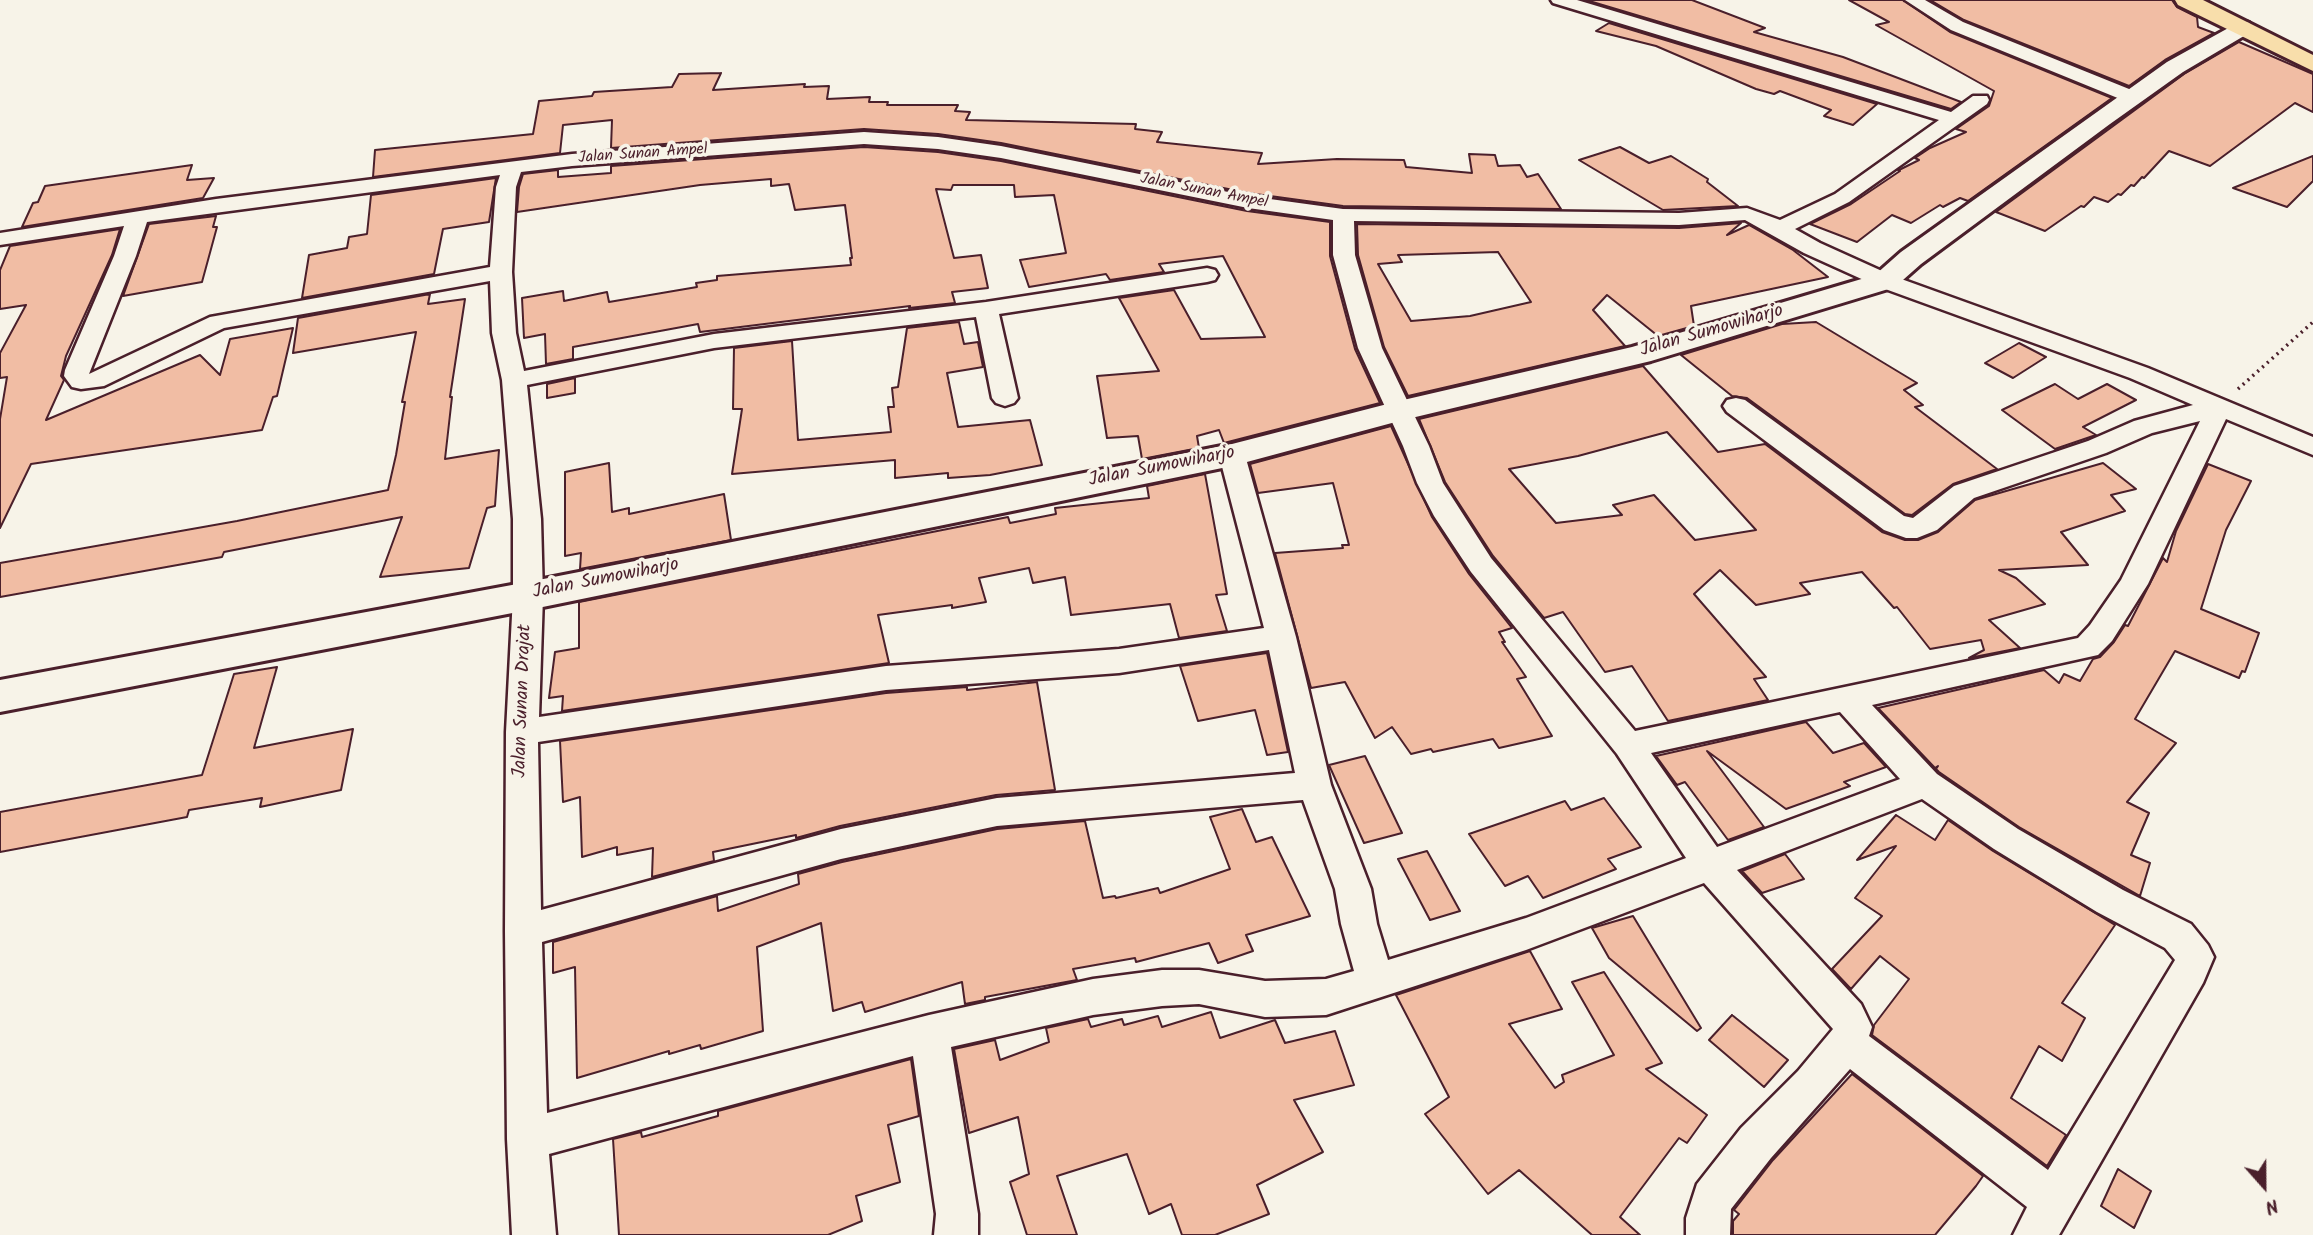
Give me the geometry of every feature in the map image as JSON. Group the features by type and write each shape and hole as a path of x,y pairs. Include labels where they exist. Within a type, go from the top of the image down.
{"main road":[{"path":"2186,0 2313,64"}],"street":[{"path":"1559,0 1952,118"},
{"path":"1913,0 1957,26 2132,97"},
{"name":"Jalan Sumowiharjo","path":"0,696 528,596 1233,456 1399,411 1640,354 1885,281 1911,258 2132,97 2175,67 2241,28"},
{"path":"1779,229 1842,198 1980,100"},
{"name":"Jalan Sunan Ampel","path":"0,239 138,216 645,153 823,140 889,139 1001,152 1248,202 1343,215 1679,219 1747,214 1812,248 1885,281 2139,373 2215,411 2313,447"},
{"name":"Jalan Sunan Drajat","path":"512,170 506,187 501,272 504,333 514,380 527,519 528,596 522,732 523,931 527,1139 534,1235"},
{"path":"1343,215 1344,255 1370,348 1430,483 1481,565 1628,745 1711,866 1775,941 1847,1017 1853,1027 1847,1043 1812,1085 1756,1143 1712,1199 1707,1218 1708,1235"},
{"path":"138,216 125,257 77,370 76,376 81,382 95,381 218,322 501,272"},
{"path":"514,380 715,341 986,309 1207,275"},
{"path":"986,309 1005,398"},
{"path":"1628,745 2087,647 2101,633 2133,584 2212,425 2215,411 2197,412 2143,427 2084,452 1982,485 1965,492 1927,523 1906,528 1894,523 1736,406"},
{"path":"1233,456 1281,637 1314,785 1353,889 1359,923 1376,981"},
{"path":"522,732 886,678 1119,661 1281,637"},
{"path":"1847,699 1925,784 2006,839 2110,901 2178,936 2194,957 2190,971 2045,1218 1847,1043"},
{"path":"527,1139 929,1033 1093,997 1163,988 1199,987 1265,999 1326,997 1526,934 1925,784"},
{"path":"523,931 841,844 997,812 1314,785"},
{"path":"929,1033 957,1214 956,1235"}],"path":[{"path":"2215,411 2313,322"}],"building":[{"path":"1586,0 1692,0 1765,28 1754,32 1843,57 1961,102 1951,109"},
{"path":"1849,0 1903,0 1950,32 2112,98 1968,201 1960,198 1943,207 1940,205 1911,223 1892,215 1857,242 1810,224 1851,204 1900,171 1898,170 1919,160 1915,158 1930,148 1966,132 1956,129 1989,106 1994,91 1876,25 1889,22"},
{"path":"1930,0 2172,0 2177,7 2197,17 2198,27 2214,33 2165,60 2129,86 1964,20"},
{"path":"1609,23 1877,104 1853,125 1824,116 1831,110 1780,91 1774,94 1756,89 1656,46 1596,31"},
{"path":"2239,42 2313,74 2313,112 2295,103 2210,166 2169,151 2144,178 2121,195 2118,194 2108,202 2094,197 2084,207 2081,206 2045,231 1996,212 2184,74"},
{"path":"721,73 713,90 805,84 804,87 829,86 827,99 870,97 869,102 888,102 887,105 958,105 955,111 970,112 966,120 1136,124 1135,129 1162,132 1157,142 1262,153 1258,164 1337,159 1404,160 1406,167 1472,173 1469,154 1495,155 1498,166 1520,165 1527,177 1538,174 1561,209 1343,206 1248,193 1001,143 938,134 864,129 611,148 612,120 563,125 560,153 373,177 375,150 533,134 539,101 592,96 594,92 672,87 679,74"},
{"path":"864,147 938,152 1001,161 1247,211 1330,222 1330,256 1355,349 1380,403 1224,443 1219,430 1197,436 1199,448 1142,459 1138,436 1107,438 1097,376 1159,371 1119,298 1174,290 1201,339 1265,337 1223,256 1159,264 1164,272 1110,280 1106,274 1029,287 1020,260 1066,253 1054,195 1015,197 1014,185 953,185 951,190 936,189 954,258 981,255 988,288 952,292 955,303 909,308 910,306 700,332 698,324 573,347 573,359 546,364 545,334 524,338 522,298 563,291 564,301 607,292 609,302 697,287 696,283 717,280 717,276 851,265 852,258 845,205 795,210 789,184 771,186 771,179 700,185 517,212 523,174 558,170 558,177 611,173 611,166"},
{"path":"1620,147 1649,163 1671,156 1708,179 1707,182 1738,206 1663,210 1579,160"},
{"path":"2313,156 2313,181 2287,207 2233,188"},
{"path":"192,165 187,180 214,178 203,198 22,227 33,203 38,202 45,186"},
{"path":"496,178 489,222 443,229 434,274 302,298 309,255 347,248 349,237 367,234 371,195"},
{"path":"216,216 213,227 217,227 202,282 123,296 149,224"},
{"path":"1741,223 1727,235 1749,225 1793,250 1828,277 1691,306 1694,326 1658,336 1607,295 1593,310 1625,346 1408,396 1384,347 1358,255 1357,224 1679,228","holes":["1498,252 1531,302 1470,316 1411,321 1378,264 1402,262 1398,255"]},
{"path":"120,229 112,255 66,356 61,376 64,380 46,420 200,355 220,375 230,339 293,328 277,396 273,397 262,430 31,464 0,528 0,419 7,377 0,378 0,353 26,305 0,309 0,270 10,246"},
{"path":"430,294 428,304 465,299 450,397 445,459 499,450 495,506 487,508 469,568 380,577 402,517 224,552 222,557 0,597 0,563 237,521 388,490 416,332 293,353 298,318"},
{"path":"959,322 964,344 978,342 983,367 947,373 958,427 1030,420 1042,465 990,475 948,478 948,473 895,478 895,460 732,474 742,409 733,409 734,348 792,341 798,440 891,432 888,407 894,407 892,388 898,387 907,328"},
{"path":"1816,322 1917,383 1904,390 1923,405 1915,407 1997,469 1953,484 1912,515 1905,514 1747,398 1732,396 1681,355 1782,324"},
{"path":"2019,343 2046,357 2013,378 1985,363"},
{"path":"1643,366 1718,452 1765,444 1882,532 1905,540 1918,540 1938,532 1975,500 2103,463 2136,489 2111,495 2125,511 2061,532 2088,565 1999,570 2016,578 2045,604 1989,620 2020,648 1969,658 1984,650 1981,640 1930,649 1897,607 1894,608 1862,572 1800,583 1810,594 1756,605 1720,570 1694,594 1766,677 1754,679 1768,700 1668,721 1632,666 1605,672 1563,612 1544,618 1493,556 1445,482 1419,419","holes":["1667,432 1756,530 1695,540 1654,495 1613,505 1622,515 1556,523 1509,469 1578,456"]},
{"path":"575,378 575,393 547,398 547,384"},
{"path":"2055,384 2078,399 2107,384 2136,400 2083,427 2096,435 2055,449 2002,410"},
{"path":"1391,426 1432,517 1469,574 1512,628 1499,632 1505,642 1502,642 1526,677 1517,679 1552,736 1499,748 1493,739 1411,754 1392,727 1375,738 1345,682 1311,688 1275,553 1343,548 1342,545 1349,545 1333,483 1258,493 1250,464"},
{"path":"609,463 612,512 629,508 629,514 724,494 731,540 580,569 581,553 565,556 565,472"},
{"path":"2208,464 2251,481 2226,530 2201,609 2259,633 2245,672 2242,671 2239,678 2175,651 2135,719 2176,743 2127,802 2149,813 2131,855 2150,863 2140,896 2019,827 1939,772 1936,769 1938,766 1935,768 1878,708 2044,670 2059,683 2064,674 2080,681 2093,659 2100,657 2125,625 2128,626 2163,558 2167,562 2176,531"},
{"path":"1205,474 1227,594 1216,595 1227,631 1179,638 1170,604 1071,615 1065,577 1033,583 1029,568 979,578 986,602 878,615 889,663 562,711 563,696 549,698 555,652 579,648 579,602 1008,517 1010,523 1056,514 1055,508 1149,498 1147,486"},
{"path":"1267,653 1288,752 1267,755 1255,710 1198,721 1180,666"},
{"path":"277,667 254,748 353,729 341,790 260,807 262,798 189,810 187,817 0,852 0,812 202,775 234,674"},
{"path":"1037,682 1055,790 996,795 840,826 796,838 796,835 713,852 714,861 652,877 653,848 617,855 617,847 582,857 580,797 563,802 560,741 886,693 967,687 967,690"},
{"path":"1806,722 1833,753 1864,743 1886,767 1844,782 1850,786 1786,809 1707,751 1764,827 1728,840 1685,782 1677,785 1656,756"},
{"path":"1365,756 1402,833 1364,843 1329,765"},
{"path":"1604,798 1641,847 1608,859 1616,869 1543,898 1528,876 1505,886 1469,834 1565,801 1571,810"},
{"path":"1242,809 1256,842 1272,837 1310,916 1246,935 1253,951 1218,963 1209,943 1136,962 1135,958 1073,969 1077,980 985,997 985,1000 965,1004 962,982 865,1012 862,1002 833,1011 821,923 757,947 763,1031 701,1049 700,1045 669,1054 669,1051 577,1078 575,967 553,973 553,942 717,896 718,911 799,884 798,874 842,862 997,829 1085,821 1103,898 1116,898 1158,888 1160,893 1230,869 1210,817"},
{"path":"1896,815 1935,840 1948,820 1993,851 2115,925 2062,1003 2085,1018 2062,1061 2039,1046 2011,1098 2066,1135 2047,1166 1872,1035 1874,1025 1909,979 1880,956 1851,989 1832,969 1882,916 1855,898 1896,846 1857,860"},
{"path":"1427,851 1460,911 1430,920 1398,859"},
{"path":"1785,854 1804,879 1762,893 1742,871"},
{"path":"1633,916 1701,1028 1697,1031 1609,958 1592,928"},
{"path":"1530,951 1562,1009 1509,1024 1555,1088 1564,1082 1562,1075 1614,1055 1572,982 1604,972 1662,1063 1646,1069 1707,1115 1687,1143 1679,1138 1620,1217 1640,1235 1592,1235 1519,1170 1488,1194 1425,1114 1449,1097 1396,995"},
{"path":"1211,1012 1220,1038 1275,1020 1285,1043 1335,1031 1354,1085 1294,1100 1323,1152 1257,1185 1269,1214 1215,1235 1182,1235 1171,1204 1149,1214 1127,1154 1057,1176 1077,1235 1027,1235 1010,1182 1029,1174 1018,1117 969,1133 954,1049 995,1040 1000,1060 1049,1042 1046,1028 1088,1019 1091,1027 1122,1019 1124,1025 1158,1016 1162,1027"},
{"path":"1732,1015 1788,1060 1764,1087 1709,1040"},
{"path":"911,1059 919,1116 888,1125 900,1182 856,1196 862,1221 828,1235 619,1235 613,1139 641,1132 642,1137 718,1116 718,1111"},
{"path":"1852,1074 1983,1176 1976,1186 1935,1235 1733,1235 1733,1221 1739,1214 1734,1210 1773,1160"},
{"path":"2118,1169 2151,1191 2134,1228 2101,1206"}]}
